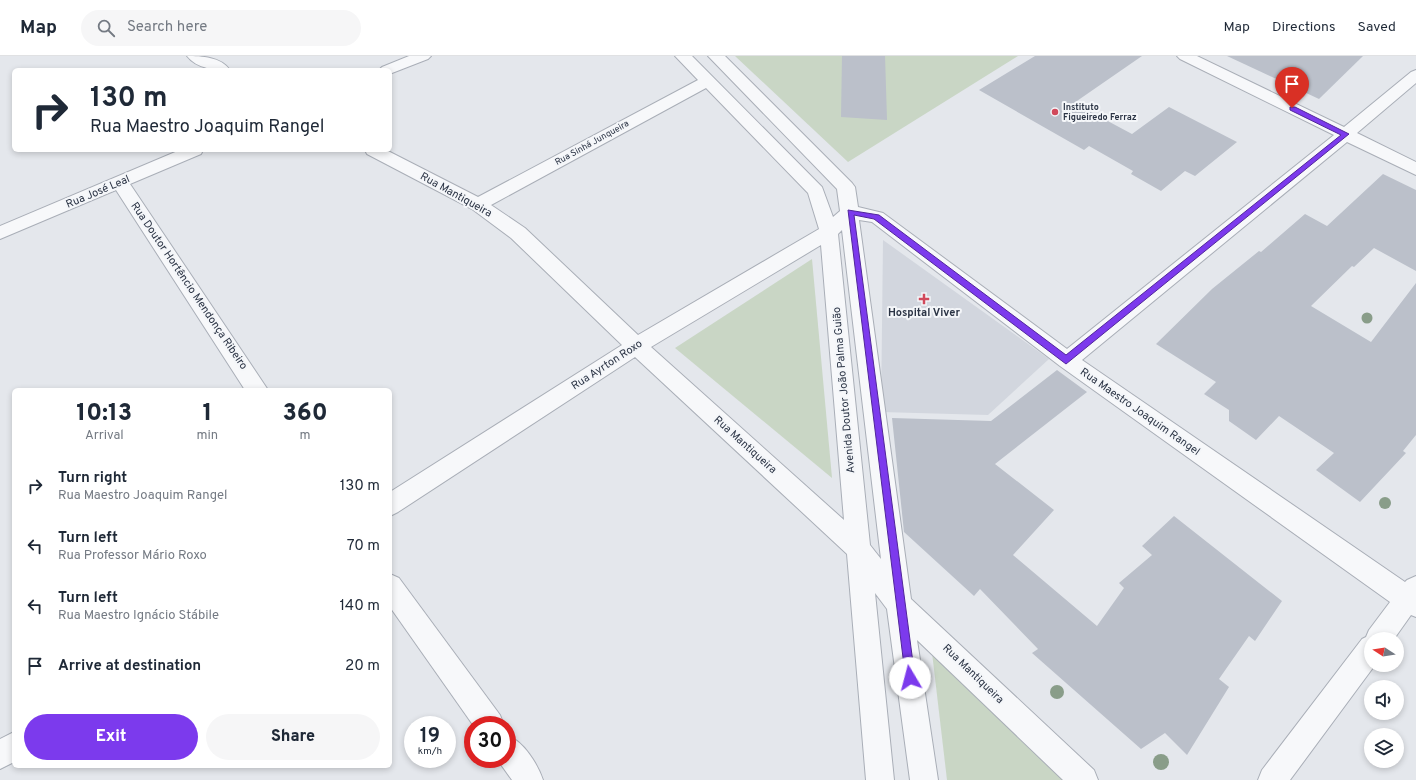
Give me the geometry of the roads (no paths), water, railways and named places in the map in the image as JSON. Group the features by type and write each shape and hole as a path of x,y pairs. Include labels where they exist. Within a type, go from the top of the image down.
{"street":[{"path":"195,56 218,68"},
{"path":"392,68 423,56"},
{"name":"Avenida Doutor João Palma Guião","path":"683,56 816,191 828,232 880,780"},
{"path":"716,56 846,187 924,780"},
{"path":"1185,56 1416,169"},
{"path":"1066,360 1346,134 1416,75"},
{"name":"Rua Sinhá Junqueira","path":"478,205 707,80"},
{"name":"Rua José Leal","path":"0,233 190,152"},
{"name":"Rua Mantiqueira","path":"378,152 478,205 518,233 636,346 859,549 900,605 1084,780"},
{"name":"Rua Doutor Hortêncio Mendonça Ribeiro","path":"120,183 256,388"},
{"path":"828,232 850,212"},
{"name":"Rua Maestro Joaquim Rangel","path":"850,212 877,217 1066,360 1413,597"},
{"name":"Rua Ayrton Roxo","path":"392,504 636,346 828,232"},
{"path":"392,589 484,716"},
{"path":"1384,632 1413,597"},
{"path":"1272,780 1364,657"},
{"path":"0,755 12,747"},
{"path":"516,761 530,780"}],"place":[{"name":"Instituto Figueiredo Ferraz","path":"1055,112"},
{"name":"Hospital Viver","path":"924,299"}]}
